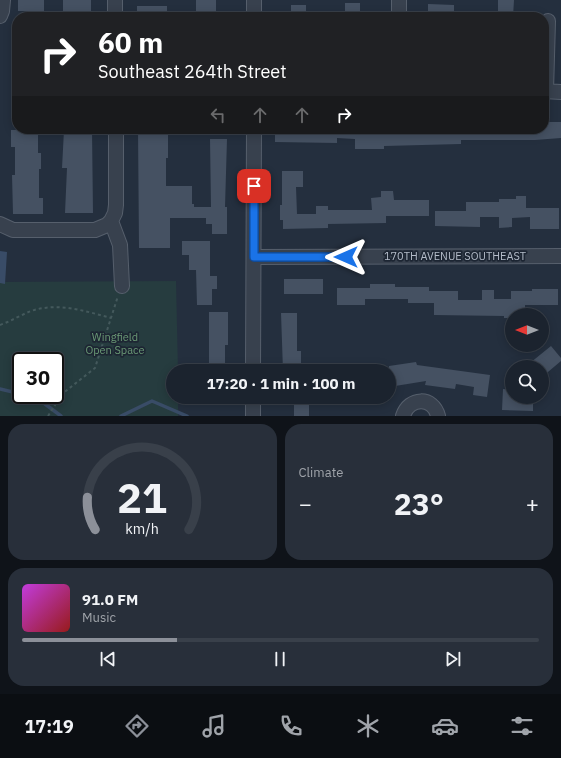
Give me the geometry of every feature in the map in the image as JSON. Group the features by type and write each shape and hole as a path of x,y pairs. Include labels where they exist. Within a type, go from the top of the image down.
{"street":[{"path":"0,16 3,0"},
{"path":"115,0 115,12"},
{"path":"254,0 254,12"},
{"path":"399,12 400,0"},
{"path":"549,91 561,92"},
{"path":"0,224 13,230 95,230 111,221 115,213 116,205 116,134"},
{"path":"253,364 254,134"},
{"path":"111,221 120,245 122,286"},
{"name":"170TH AVENUE SOUTHEAST","path":"254,257 561,256"},
{"path":"403,416 408,406 418,401 434,407 438,416"},
{"path":"253,404 253,416"}],"path":[{"path":"48,416 62,394 95,368 122,286"},
{"path":"0,325 13,321 30,311 59,307 77,309 111,318"}],"green space":[{"name":"Wingfield Open Space","path":"176,281 178,364 166,364 166,404 178,404 178,416 0,416 0,282"}],"water":[{"path":"0,251 7,252 5,284 0,283"}],"building":[{"path":"18,0 44,0 44,11 18,11"},
{"path":"63,0 91,0 91,12 63,12"},
{"path":"196,0 216,0 216,12 196,12"},
{"path":"498,0 514,0 513,12 498,12"},
{"path":"345,3 360,3 360,12 345,12"},
{"path":"428,4 454,5 454,12 428,12"},
{"path":"291,5 306,5 306,12 291,12"},
{"path":"137,6 167,6 167,12 137,12"},
{"path":"549,122 561,122 561,138 535,140 461,140 461,144 384,146 384,149 355,149 355,139 337,138 337,143 275,142 275,134 549,134"},
{"path":"11,130 12,134 38,134 38,153 41,153 41,169 39,169 39,198 43,198 43,214 13,214 12,175 15,175 15,147 11,147"},
{"path":"64,134 92,134 93,213 65,213 67,168 62,168"},
{"path":"138,134 168,134 166,186 192,186 192,204 194,204 194,207 211,207 210,139 227,139 225,207 227,207 227,234 212,234 212,224 206,224 206,218 170,218 170,248 139,248"},
{"path":"282,171 303,171 303,187 296,187 297,214 316,214 316,206 328,206 328,210 372,210 371,198 381,197 381,191 393,191 394,200 429,200 429,216 386,216 386,223 328,224 328,228 283,229 283,220 280,220 280,205 282,205"},
{"path":"516,196 526,196 526,208 559,208 559,229 530,229 530,217 512,218 512,227 499,228 499,217 480,217 480,227 435,226 435,211 466,211 466,202 499,202 499,199 516,199"},
{"path":"182,241 210,241 210,276 217,276 217,289 212,289 212,305 197,305 196,270 189,270 189,255 182,255"},
{"path":"284,279 323,279 323,294 284,294"},
{"path":"370,284 395,284 395,287 429,287 429,291 458,291 458,300 482,300 482,290 494,290 494,299 511,299 511,291 558,289 558,305 525,305 525,308 505,308 504,318 504,316 434,315 434,303 408,303 408,299 365,299 365,305 337,305 337,288 370,288"},
{"path":"209,312 228,312 228,345 225,345 225,364 209,364"},
{"path":"281,313 297,313 297,351 301,351 301,364 283,364"},
{"path":"551,346 561,358 561,361 549,371 549,360 534,360 544,352 549,352 549,348"},
{"path":"416,362 417,365 490,375 487,397 473,395 474,387 456,384 455,389 425,385 426,381 396,386 396,365"},
{"path":"503,389 505,389 505,404 533,404 533,411 502,410"},
{"path":"294,404 309,404 309,416 294,416"}],"waterway":[{"path":"0,389 12,392"},
{"path":"121,416 152,401 187,416"},
{"path":"45,404 61,416"}],"route":[{"path":"254,186 254,257 346,257"}]}
